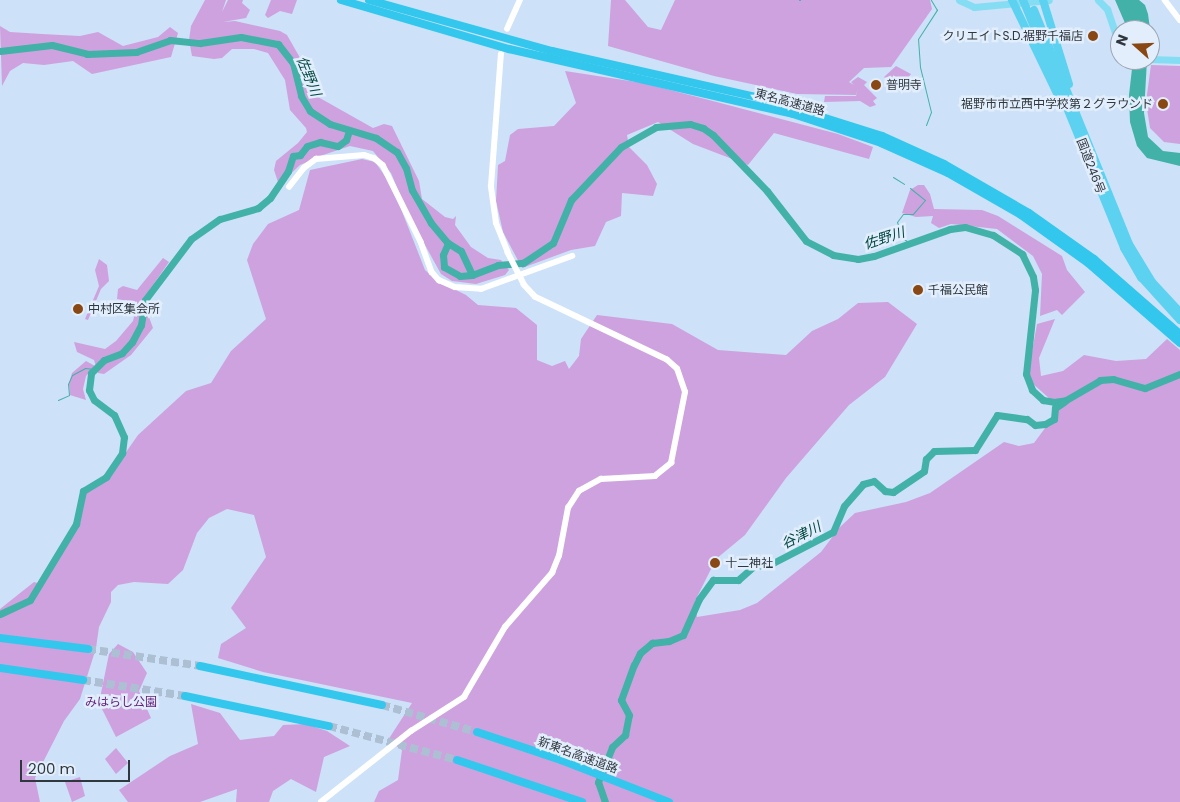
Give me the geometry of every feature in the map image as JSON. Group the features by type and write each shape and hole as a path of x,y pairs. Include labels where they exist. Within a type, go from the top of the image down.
{"highway":[{"name":"東名高速道路","path":"341,0 509,48 785,112 881,143 948,173 1021,215 1088,263 1180,343"},
{"name":"東名高速道路","path":"369,0 552,51 782,103 882,136 944,164 1029,213 1094,259 1180,334"},
{"name":"国道246号","path":"1023,0 1032,13 1129,244 1152,282 1180,312"},
{"name":"国道246号","path":"1029,0 1032,13 1094,173 1132,262 1180,320"},
{"path":"1043,0 1080,124"},
{"path":"1013,2 1094,173"},
{"path":"0,638 88,649"},
{"path":"200,666 382,705"},
{"path":"0,668 84,680"},
{"path":"185,696 329,726"},
{"name":"新東名高速道路","path":"477,732 561,760 669,802"},
{"path":"457,760 582,802"}],"main road":[{"path":"959,0 974,7 1049,0"},
{"path":"1098,0 1107,9 1111,20"},
{"path":"1160,59 1180,60"}],"street":[{"path":"507,29 520,0"},
{"path":"1165,0 1180,20"},
{"path":"321,802 411,731 464,697 505,626 552,573 559,556 568,508 579,491 601,479 655,476 671,463 684,400 682,378 667,360 604,328 535,297 526,290 508,253 496,223 490,186 500,54"},
{"path":"289,187 304,168 316,159 368,156 383,165 421,242 432,272 439,280 456,287 476,290 517,272 572,256"}],"green space":[{"path":"205,0 226,0 222,12 228,0 243,0 242,3 250,10 246,18 223,22 235,21 280,31 287,35 303,63 301,82 318,97 373,128 384,124 392,126 419,181 422,199 445,217 453,219 456,216 455,225 471,247 488,258 501,260 509,270 505,275 476,284 452,281 441,274 409,216 391,173 373,151 350,146 323,155 300,165 279,185 274,170 276,161 298,143 307,132 306,128 290,110 285,80 268,53 254,49 232,49 222,58 214,59 192,56 189,40 191,26"},
{"path":"271,0 297,0 292,14 280,11 268,18 265,15"},
{"path":"611,0 625,0 648,27 661,30 675,0 930,0 932,9 891,67 864,68 849,82 854,85 851,82 858,77 867,82 864,85 877,98 873,101 876,105 870,107 860,101 824,102 825,96 856,96 858,88 856,95 797,94 714,76 608,46"},
{"path":"0,26 10,32 42,34 80,36 98,32 123,46 158,37 170,27 178,33 171,57 92,74 73,61 44,65 23,63 10,71 2,86"},
{"name":"裾野市市立西中学校第２グラウンド","path":"1160,65 1180,66 1180,144 1164,142 1150,128 1146,102 1150,70 1160,70"},
{"path":"896,66 911,74 897,92 894,89 898,84 891,76 886,79 884,77"},
{"path":"565,71 643,83 838,134 873,147 869,159 774,133 748,165 693,144 658,122 627,135 629,147 647,165 657,184 653,196 622,193 621,216 606,222 595,246 571,250 522,268 503,232 496,201 498,165 505,161 510,135 518,129 554,126 576,103"},
{"path":"362,159 375,162 392,186 425,270 436,280 466,295 478,305 516,308 537,325 537,360 552,366 565,361 569,369 579,356 581,339 597,315 672,324 718,350 786,355 812,331 838,319 858,303 888,302 917,324 885,377 849,405 786,478 745,535 716,559 695,601 697,617 740,610 757,603 821,552 840,527 855,513 906,502 930,493 1004,442 1019,446 1034,443 1060,408 1031,382 1029,368 1037,324 1055,319 1039,358 1041,376 1063,371 1084,355 1116,361 1146,359 1167,339 1180,350 1180,802 374,802 379,791 398,780 402,750 388,740 412,703 263,672 218,658 221,644 246,628 231,608 266,557 254,515 227,509 209,518 197,533 183,570 168,584 134,582 118,585 111,592 111,602 99,627 96,648 80,699 64,721 35,778 40,802 0,802 0,609 34,582 41,584 78,524 86,493 110,475 138,435 186,391 211,383 231,351 266,319 247,260 253,244 268,224 299,210 310,170"},
{"path":"918,185 924,185 930,194 934,209 982,210 998,216 1062,256 1067,270 1085,292 1062,315 1057,310 1040,316 1042,274 1033,256 997,229 951,224 939,228 931,223 933,216 916,217 902,213 910,190"},
{"path":"163,258 169,262 146,295 146,309 153,328 131,355 104,374 98,373 94,360 77,352 74,342 105,349 116,341 133,321 135,313 128,301 117,299 118,289 123,286 137,290"},
{"path":"99,259 107,265 109,281 101,289 88,320 85,319 99,286 95,270"},
{"path":"86,361 95,366 86,376 83,389 86,400 70,395 69,384 72,373"},
{"name":"みはらし公園","path":"118,644 133,652 147,673 139,691 151,718 116,737 100,705 100,698 109,654"},
{"path":"191,704 220,713 240,740 274,736 283,725 306,724 327,731 350,746 324,757 316,792 291,779 273,791 269,802 236,802 237,789 200,802 128,802 119,790 170,756 198,744"},
{"path":"116,748 128,763 116,774 105,759"},
{"path":"80,777 85,796 72,802 65,782"}],"shaded area":[{"path":"1115,0 1139,0 1145,5 1149,20 1124,20"},
{"path":"1132,70 1146,70 1144,113 1148,137 1163,151 1180,153 1180,166 1147,158 1137,146 1130,122 1129,95"}],"waterway":[{"path":"926,125 931,112 920,67 918,39 937,10 931,0"},
{"name":"佐野川","path":"0,51 52,45 87,54 136,52 170,40 200,43 241,37 278,44 293,63 301,96 310,111 330,124 376,138 397,152 406,168 412,190 431,223 448,243 461,251 472,275"},
{"name":"佐野川","path":"448,243 443,255 444,267 460,276 472,275 498,265 523,263 553,243 571,200 621,147 656,127 690,124 703,128 713,135 767,191 806,241 833,255 858,259 874,256 950,229 965,227 993,235 1022,254 1033,277 1035,290 1026,374 1032,390 1043,400 1054,402 1066,400 1100,380 1113,379 1145,388 1180,374"},
{"path":"0,614 30,600 76,524 83,491 106,477 122,453 124,437 114,415 94,400 89,390 91,373 104,360 122,353 132,342 141,325 145,300 191,239 220,219 258,208 270,198 288,171 293,156 300,155 307,146 320,142 338,146 346,140 349,131"},
{"path":"893,177 904,184"},
{"path":"910,188 925,200 913,214 903,214 897,222 904,239 911,244"},
{"path":"58,400 69,395 68,384 72,375 85,368 94,369"},
{"name":"谷津川","path":"605,802 598,782 612,747 625,735 629,715 621,700 634,665 640,653 652,643 669,641 683,635 699,599 713,580 738,580 754,566 769,565 833,532 844,506 863,484 874,481 885,491 893,492 924,471 926,459 934,451 975,450 997,415 1027,419 1035,425 1045,424 1054,419 1055,408 1064,402"}],"tunnel":[{"path":"88,649 200,666"},
{"path":"83,680 185,696"},
{"path":"382,705 477,732"},
{"path":"329,726 457,760"}],"place":[{"name":"クリエイトS.D.裾野千福店","path":"1093,36"},
{"name":"普明寺","path":"876,85"},
{"name":"裾野市市立西中学校第２グラウンド","path":"1163,104"},
{"name":"千福公民館","path":"918,290"},
{"name":"中村区集会所","path":"78,309"},
{"name":"十二神社","path":"715,563"}]}
